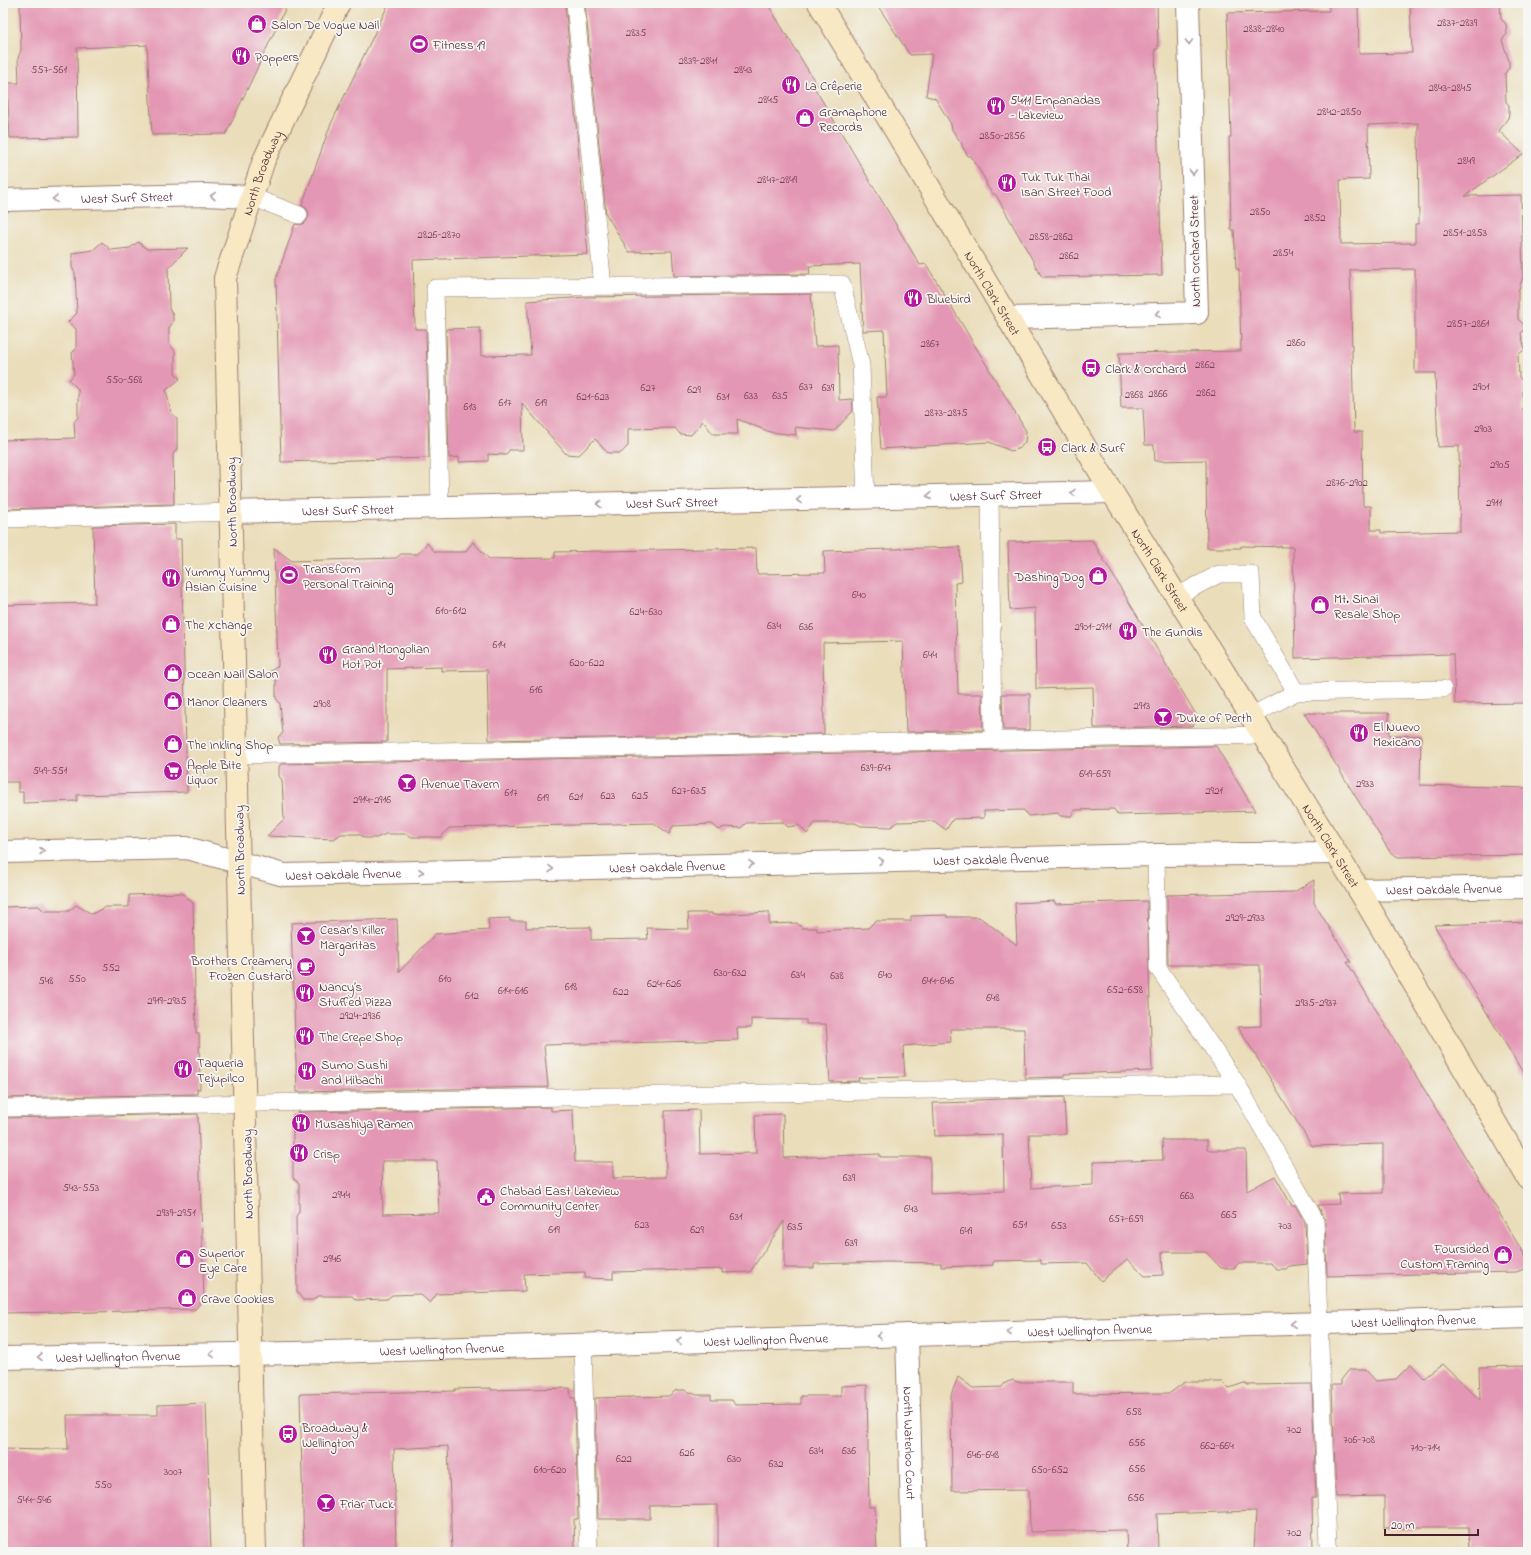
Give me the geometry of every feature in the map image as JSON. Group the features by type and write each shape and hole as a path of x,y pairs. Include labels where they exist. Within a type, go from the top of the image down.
{"main road":[{"name":"North Broadway","path":"255,1552 225,278 264,160 339,3"},
{"name":"North Clark Street","path":"819,3 1112,492 1359,890 1528,1178"}],"street":[{"name":"North Orchard Street","path":"1009,318 1197,313 1188,3"},
{"name":"West Surf Street","path":"3,200 204,195 252,198"},
{"name":"West Surf Street","path":"231,512 1112,492"},
{"name":"West Oakdale Avenue","path":"3,852 187,848 284,875 1156,855 1335,853"},
{"name":"West Oakdale Avenue","path":"1359,890 1528,887"},
{"name":"West Wellington Avenue","path":"3,1358 251,1354 1528,1317"},
{"name":"North Waterloo Court","path":"907,1335 913,1552"}],"lane":[{"path":"575,3 603,286"},
{"path":"252,198 299,215"},
{"path":"440,508 435,288 842,284 861,365 866,498"},
{"path":"990,495 993,740"},
{"path":"3,518 231,512"},
{"path":"1177,596 1219,574 1251,574 1253,618 1296,692"},
{"path":"1251,716 1296,692 1443,689"},
{"path":"237,755 1263,735"},
{"path":"1156,855 1158,968 1237,1084 1315,1220 1328,1546 1330,1552"},
{"path":"3,1108 1237,1084"},
{"path":"583,1344 590,1552"}],"building":[{"path":"20,3 288,3 226,134 152,135 147,45 77,48 78,137 10,138 7,83 19,83 18,58 21,50"},
{"path":"389,3 565,3 588,254 413,260 415,329 426,329 429,458 281,462 276,279 295,224 300,225 305,223 308,218 309,214 307,209 302,205 330,126"},
{"path":"585,3 767,3 817,85 814,87 920,265 926,264 1026,431 1025,442 1020,448 1011,451 989,442 881,449 877,397 887,397 884,330 863,331 860,264 809,266 810,274 674,276 672,251 629,252 606,214"},
{"path":"876,3 1157,3 1158,49 1155,49 1162,275 1042,277 996,195 992,193 986,184 986,181 971,156 968,156 935,98 926,96 932,54 910,55"},
{"path":"1329,3 1358,3 1359,54 1412,53 1410,3 1500,3 1501,19 1506,24 1507,34 1502,40 1509,61 1509,68 1505,73 1506,102 1509,105 1509,113 1508,118 1499,131 1523,154 1465,196 1521,195 1523,277 1518,292 1518,319 1525,326 1521,334 1525,349 1518,355 1519,377 1523,382 1523,410 1528,410 1528,703 1455,704 1453,654 1295,658 1293,547 1241,546 1241,548 1207,548 1206,460 1155,461 1154,445 1145,445 1143,408 1121,408 1119,353 1241,351 1239,269 1236,269 1234,230 1231,230 1229,137 1231,137 1227,13 1329,11","holes":["1418,123 1419,224 1415,224 1415,243 1341,244 1340,180 1369,179 1368,125","1415,269 1415,373 1435,373 1438,447 1459,446 1460,531 1381,533 1381,530 1371,530 1371,506 1363,506 1362,432 1354,432 1350,270"]},
{"path":"102,242 111,250 130,248 138,242 147,249 188,248 168,268 169,309 173,314 173,322 169,328 169,344 175,351 175,373 180,379 166,390 171,412 177,419 177,449 173,454 174,504 5,509 3,507 3,440 75,438 74,422 78,417 78,389 69,380 74,374 72,353 76,349 76,329 68,322 77,313 75,273 72,267 72,253 93,250"},
{"path":"811,294 815,346 838,345 839,400 852,399 853,411 834,431 795,427 796,435 770,432 737,419 738,434 713,434 703,421 691,435 680,434 675,428 628,429 628,446 621,453 608,453 595,439 579,455 566,454 522,403 523,450 509,450 506,455 488,454 488,461 459,462 459,457 449,458 446,329 480,328 481,356 531,355 527,301 587,297"},
{"path":"175,524 175,539 181,539 187,792 77,795 77,801 23,803 23,792 18,792 18,782 3,782 3,605 95,603 93,526"},
{"path":"1092,540 1198,718 1193,726 1094,728 1093,687 1036,689 1035,608 1010,610 1008,542"},
{"path":"473,542 489,559 555,558 555,552 756,548 757,574 825,573 824,551 960,547 962,582 955,583 958,694 982,694 983,730 906,732 903,641 823,643 824,734 489,740 487,670 441,671 441,667 387,669 387,742 280,744 278,737 283,733 280,704 276,698 276,680 269,672 278,666 274,548 292,561 396,558 401,554 418,554 427,543 435,552 465,552"},
{"path":"1002,694 1030,694 1030,730 1003,730"},
{"path":"1304,713 1389,713 1389,735 1421,736 1420,785 1528,788 1528,855 1398,857 1390,852"},
{"path":"1216,746 1255,811 1118,815 1114,809 1075,810 1071,816 1060,816 1058,813 1028,816 1024,810 984,811 984,818 953,819 946,830 934,821 897,822 891,827 861,826 855,823 815,823 807,834 799,825 788,827 783,822 746,823 741,828 724,827 719,830 712,824 673,826 669,834 654,823 449,828 441,837 412,837 407,834 386,834 376,838 365,838 359,834 341,834 334,839 267,836 284,819 282,780 279,776 279,766 281,764"},
{"path":"1314,880 1314,903 1351,962 1347,962 1524,1254 1528,1261 1528,1268 1516,1272 1327,1276 1325,1220 1318,1205 1339,1204 1338,1194 1383,1193 1383,1144 1312,1146 1238,1027 1261,1026 1260,965 1168,965 1167,895 1294,892"},
{"path":"182,893 193,903 196,1033 199,1033 200,1089 197,1089 197,1094 3,1098 3,907 39,906 44,911 69,911 76,905 92,914 105,907 129,907 129,895"},
{"path":"1055,901 1055,904 1147,901 1152,1071 1064,1074 1064,1077 1025,1078 1024,1029 950,1029 951,1042 903,1046 905,1077 858,1078 859,1081 830,1082 826,1024 806,1024 806,1020 751,1019 751,1028 737,1028 738,1040 544,1045 548,1087 297,1092 291,923 397,919 399,972 435,934 489,930 488,919 510,918 510,921 526,921 526,928 591,927 591,940 648,939 647,928 689,929 688,913 712,913 712,915 769,912 769,924 797,923 802,928 817,928 817,931 868,928 875,921 911,921 911,916 947,915 947,917 979,917 1017,945 1015,903"},
{"path":"1528,922 1528,1081 1434,925"},
{"path":"1064,1097 1066,1134 1029,1134 1031,1188 1093,1185 1093,1162 1163,1160 1162,1140 1207,1140 1207,1150 1246,1150 1247,1191 1275,1176 1292,1206 1295,1205 1305,1223 1307,1264 1289,1266 1286,1269 1277,1269 1270,1263 1239,1263 1234,1268 1221,1268 1206,1252 1162,1252 1163,1275 1145,1276 1127,1259 1101,1281 1087,1263 1041,1264 1041,1260 993,1261 993,1265 941,1267 941,1263 887,1262 814,1264 814,1268 784,1268 784,1221 750,1272 722,1273 722,1269 613,1272 613,1279 585,1278 585,1272 524,1274 525,1291 437,1294 430,1303 420,1294 392,1295 387,1299 356,1300 352,1296 318,1296 313,1300 303,1300 297,1292 296,1216 299,1212 299,1183 293,1178 293,1115 298,1115 298,1112 551,1107 551,1111 573,1110 575,1162 613,1162 613,1178 666,1177 665,1111 699,1110 700,1154 756,1153 755,1115 783,1114 784,1158 880,1154 880,1157 930,1157 930,1194 1004,1191 1003,1134 935,1136 933,1103 974,1102 974,1100","holes":["382,1161 437,1161 439,1213 383,1214"]},
{"path":"198,1114 204,1299 195,1309 3,1313 3,1118"},
{"path":"1411,1364 1424,1378 1443,1364 1480,1400 1479,1367 1528,1366 1528,1552 1470,1552 1469,1528 1384,1528 1384,1496 1336,1497 1332,1384 1341,1384 1341,1380 1350,1369 1365,1369 1376,1381 1396,1379"},
{"path":"958,1377 973,1388 1002,1387 1005,1383 1013,1380 1017,1382 1073,1382 1073,1394 1170,1393 1185,1382 1223,1382 1229,1388 1244,1383 1248,1385 1312,1384 1316,1498 1312,1498 1313,1552 1254,1552 1256,1511 1157,1514 1158,1552 1127,1552 1126,1530 1030,1532 1029,1490 952,1491 951,1395"},
{"path":"867,1385 869,1507 875,1507 877,1552 718,1552 718,1505 650,1506 650,1519 598,1519 595,1398 669,1396 676,1390 684,1390 697,1395 711,1395 711,1400 732,1400 735,1405 801,1404 801,1396 841,1396 841,1386"},
{"path":"491,1388 491,1390 570,1388 571,1398 575,1398 578,1519 574,1519 575,1552 452,1552 448,1446 394,1449 396,1552 304,1552 300,1394 455,1391 455,1389"},
{"path":"206,1403 211,1552 3,1552 3,1449 68,1449 67,1415 158,1415 158,1405"}],"place":[{"name":"Salon De Vogue Nail","path":"257,24"},
{"name":"Fitness 19","path":"419,44"},
{"name":"Poppers","path":"241,56"},
{"name":"La Crêperie","path":"791,85"},
{"name":"5411 Empanadas - Lakeview","path":"996,106"},
{"name":"Gramaphone Records","path":"805,118"},
{"name":"Tuk Tuk Thai Isan Street Food","path":"1007,183"},
{"name":"Bluebird","path":"913,298"},
{"name":"Clark & Orchard","path":"1091,368"},
{"name":"Clark & Surf","path":"1047,447"},
{"name":"Transform Personal Training","path":"289,575"},
{"name":"Dashing Dog","path":"1098,576"},
{"name":"Yummy Yummy Asian Cuisine","path":"171,578"},
{"name":"Mt. Sinai Resale Shop","path":"1320,605"},
{"name":"The Xchange","path":"171,624"},
{"name":"The Gundis","path":"1128,631"},
{"name":"Grand Mongolian Hot Pot","path":"328,655"},
{"name":"Ocean Nail Salon","path":"173,673"},
{"name":"Manor Cleaners","path":"173,701"},
{"name":"Duke of Perth","path":"1163,717"},
{"name":"El Nuevo Mexicano","path":"1359,733"},
{"name":"The Inkling Shop","path":"173,744"},
{"name":"Apple Bite Liquor","path":"173,771"},
{"name":"Avenue Tavern","path":"407,783"},
{"name":"Cesar’s Killer Margaritas","path":"306,936"},
{"name":"Brothers Creamery Frozen Custard","path":"306,967"},
{"name":"Nancy’s Stuffed Pizza","path":"305,993"},
{"name":"The Crepe Shop","path":"305,1036"},
{"name":"Taqueria Tejupilco","path":"183,1069"},
{"name":"Sumo Sushi and Hibachi","path":"307,1071"},
{"name":"Musashiya Ramen","path":"301,1123"},
{"name":"Crisp","path":"299,1153"},
{"name":"Chabad East Lakeview Community Center","path":"486,1197"},
{"name":"Foursided Custom Framing","path":"1503,1255"},
{"name":"Superior Eye Care","path":"185,1259"},
{"name":"Crave Cookies","path":"187,1298"},
{"name":"Broadway & Wellington","path":"288,1434"},
{"name":"Friar Tuck","path":"326,1503"}]}
